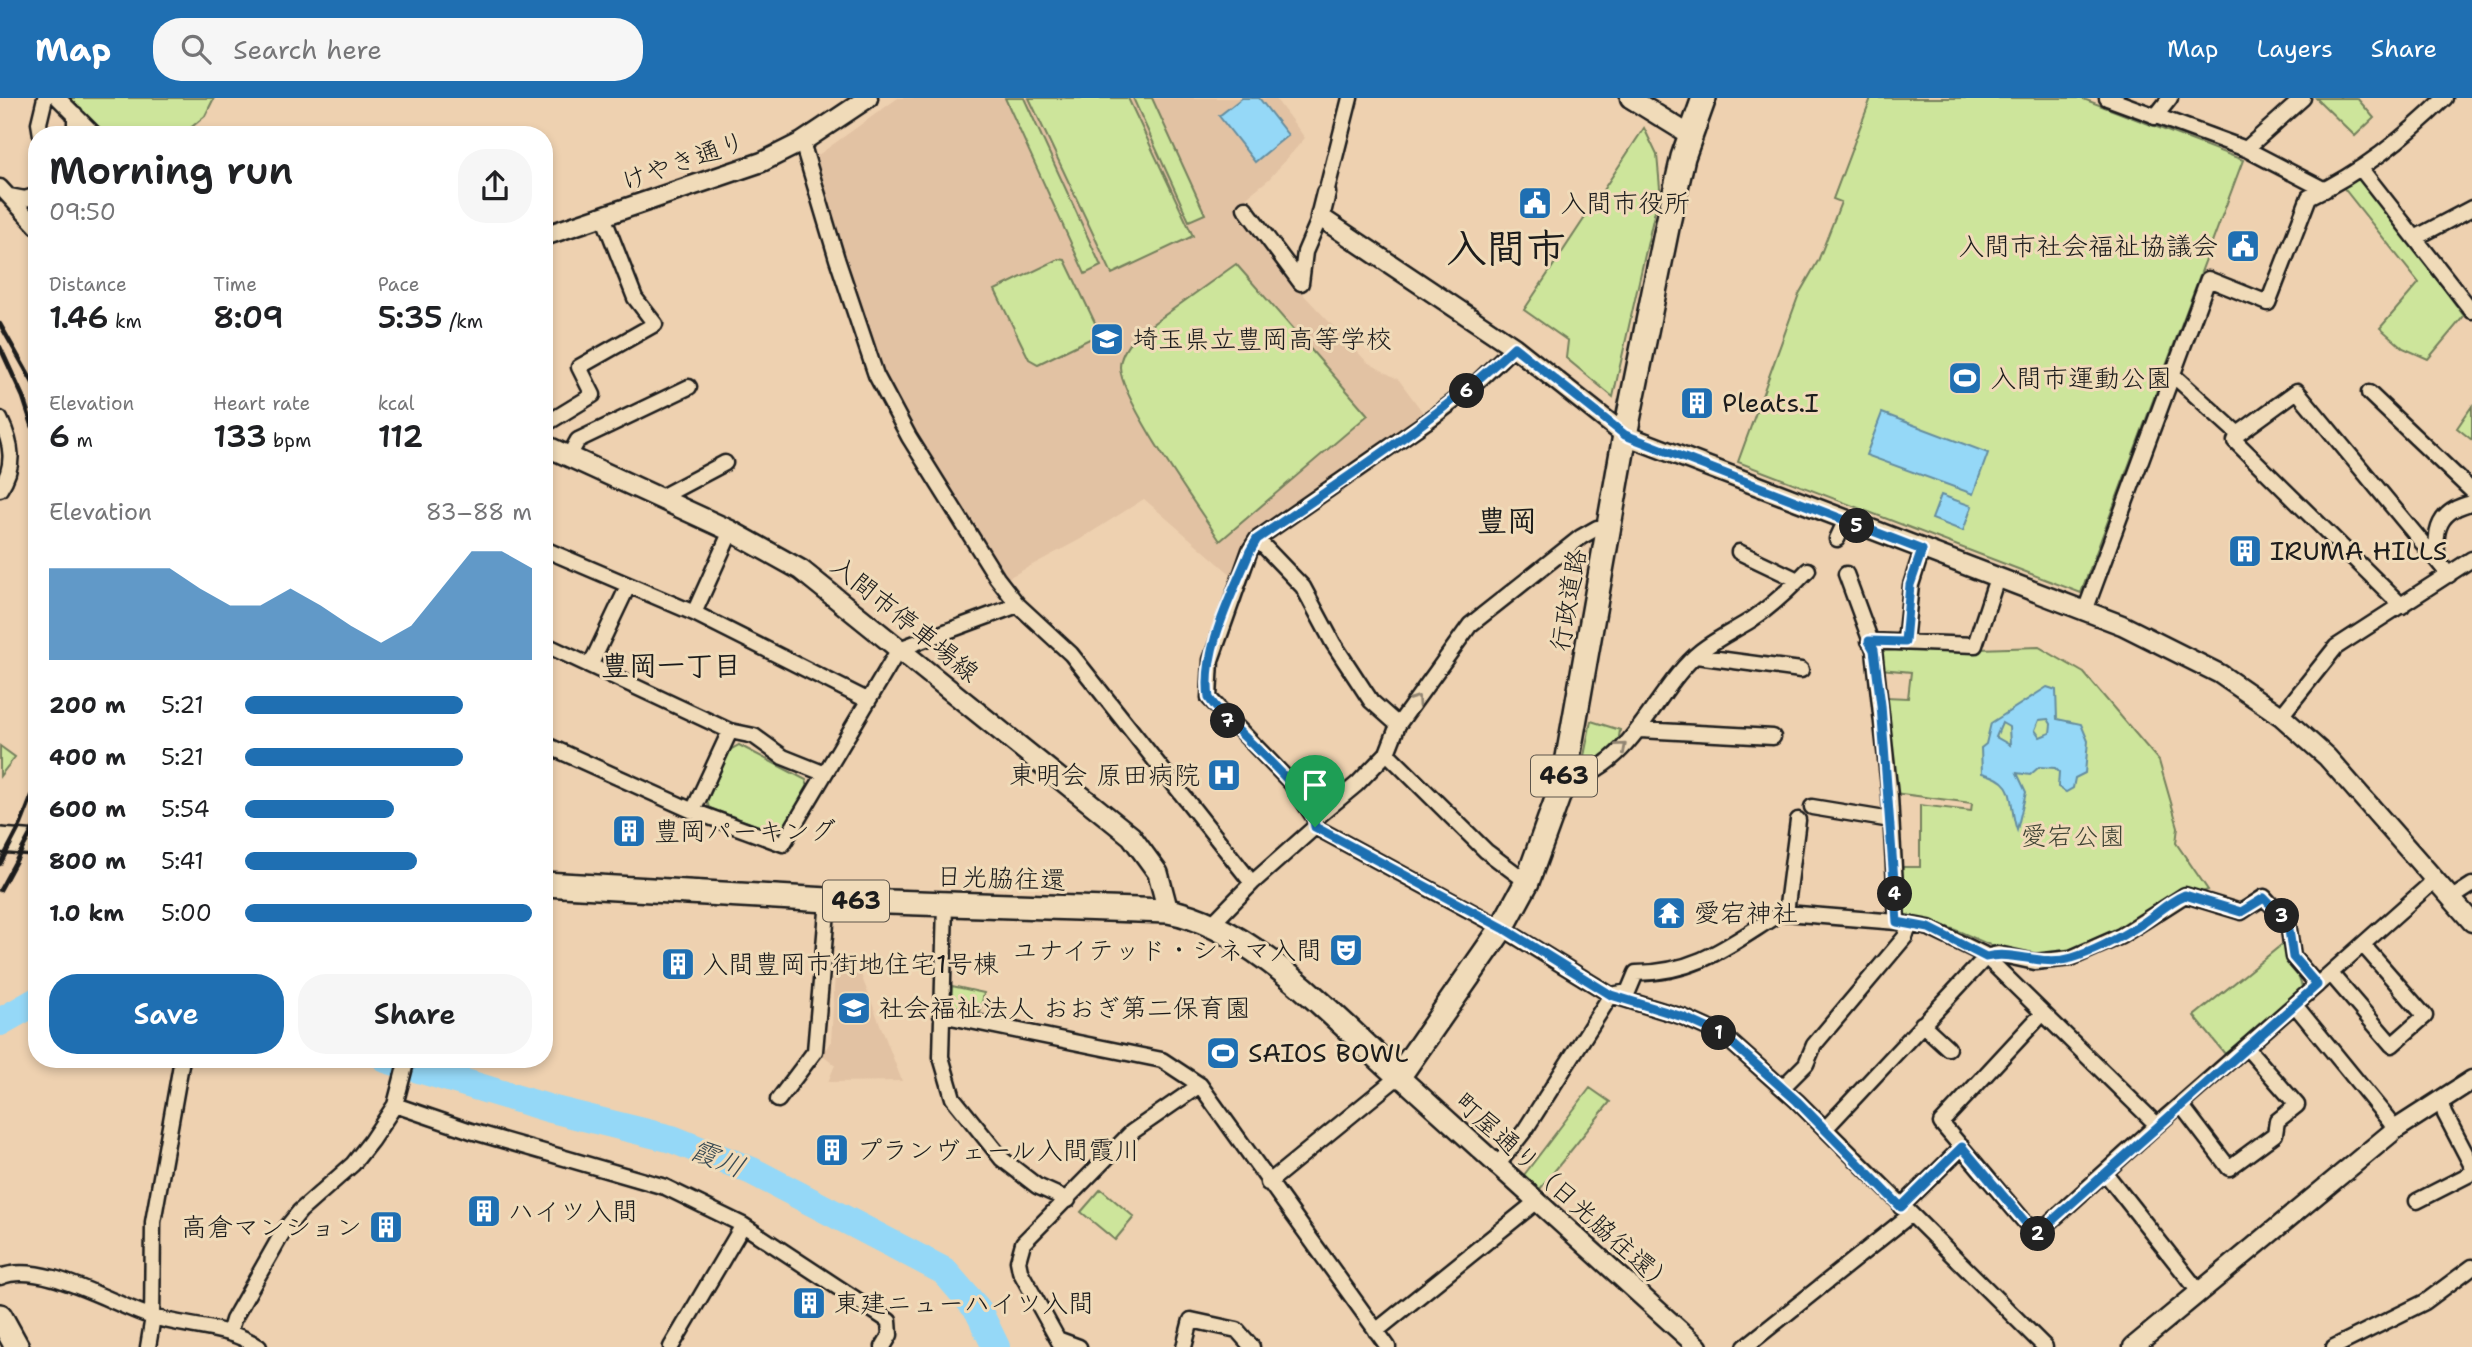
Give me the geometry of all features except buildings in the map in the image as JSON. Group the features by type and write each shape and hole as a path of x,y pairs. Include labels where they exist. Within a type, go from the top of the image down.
{"highway":[{"name":"行政道路","path":"1399,1076 1503,928 1527,882 1564,780 1625,435 1668,223 1690,135 1704,98"},
{"path":"0,839 28,842"},
{"name":"日光脇往還","path":"553,885 828,900 1168,911 1213,923 1251,948 1294,982 1399,1076"},
{"path":"0,1316 17,1347"}],"main road":[{"name":"入間市停車場線","path":"553,449 731,531 801,570 1130,836 1158,873 1168,911"}],"street":[{"path":"40,126 45,98"},
{"path":"58,98 86,126"},
{"name":"けやき通り","path":"553,233 742,170 802,142 867,98"},
{"path":"1245,208 1301,283 1305,252 1320,217 1348,105 1336,98"},
{"path":"1630,98 1690,135"},
{"path":"2107,98 2246,149 2325,190"},
{"path":"2155,117 2170,98"},
{"path":"2246,149 2303,98"},
{"path":"2085,611 2208,279 2268,303 2309,197 2361,169 2407,135 2445,98"},
{"path":"75,114 75,126"},
{"path":"802,142 836,259 876,374 909,437 997,578 1018,605 1071,654 1252,883"},
{"path":"2361,169 2469,302"},
{"path":"4,191 25,200 28,199"},
{"path":"4,191 28,217"},
{"path":"2415,237 2472,208"},
{"path":"553,419 593,395 579,367 655,324 635,298 603,216"},
{"path":"1320,217 1514,347 1625,435 1845,522 2085,611 2193,659 2255,696 2327,757 2472,922"},
{"path":"1514,347 1470,388 1433,417 1257,539 1245,561 1214,646 1208,673 1209,698 1291,783 1315,823 1503,928 1611,995 1683,1017 1723,1035 1783,1087 2045,1347"},
{"path":"2174,374 2238,434"},
{"path":"569,456 579,440 689,387"},
{"path":"2402,606 2235,441 2238,434 2297,391 2449,575"},
{"path":"2369,393 2472,491"},
{"path":"0,419 12,462 9,476 0,489"},
{"path":"661,497 724,463"},
{"path":"2439,563 2437,536 2444,518 2455,506 2472,503"},
{"path":"1837,539 1845,522"},
{"path":"1213,923 1387,752 1398,725 1456,644 1488,609 1581,537 1597,528 1609,528"},
{"path":"694,613 731,531"},
{"path":"1257,539 1303,587 1333,643 1371,701 1398,725"},
{"path":"1905,642 1910,585 1922,550"},
{"path":"553,552 694,613 867,700"},
{"path":"1564,780 1577,779 1589,772 1640,730 1660,699 1696,656 1755,617 1803,575 1739,552"},
{"path":"2281,716 2336,647 2472,559"},
{"path":"1783,1087 1806,1063 1814,1045 1905,937 1874,650 1846,574"},
{"path":"1869,641 1975,645 1997,578"},
{"path":"591,664 628,586"},
{"path":"553,748 693,811 783,844 899,649 1018,605"},
{"path":"553,647 730,731 754,736 783,757 823,773"},
{"path":"1696,656 1801,670"},
{"path":"1640,730 1773,737"},
{"path":"693,811 730,731"},
{"path":"1387,752 1486,851 1527,882"},
{"path":"1811,807 1891,820"},
{"path":"1786,914 1798,820"},
{"path":"2042,1014 1941,1123 2036,1235 2436,880"},
{"path":"2452,898 2472,885"},
{"path":"1825,1129 1986,957 1998,954 2035,962 2071,958 2121,936 2185,895 2241,912 2264,898 2288,923 2293,957 2317,985"},
{"path":"778,1100 815,1051 828,900"},
{"path":"945,904 941,1058 953,1098 1002,1158 1037,1186 1068,1200"},
{"path":"1496,1167 1525,1130 1611,995 1628,992 1636,973 1679,970 1710,956 1779,915 1786,914 1903,923 1929,928 1986,957 2157,1125"},
{"path":"2331,974 2392,1045 2425,1016 2364,946"},
{"path":"2295,1005 2396,1129"},
{"path":"942,1014 1162,1060 1200,1085 1388,1347"},
{"path":"1922,1024 1948,1048"},
{"path":"2181,1105 2229,1168 2275,1134 2277,1121 2297,1105 2247,1048"},
{"path":"148,1347 153,1222 180,1068"},
{"path":"229,1333 233,1320 283,1232 300,1211 353,1164 396,1100 405,1068"},
{"path":"1268,1183 1399,1076"},
{"name":"町屋通り（日光脇往還）","path":"1399,1076 1496,1167 1698,1347"},
{"path":"2133,1347 2396,1129 2472,1080"},
{"path":"1079,1347 1061,1344 1020,1272 1018,1261 1023,1243 1132,1132 1200,1085"},
{"path":"2441,1099 2445,1114 2472,1166"},
{"path":"396,1100 471,1131 665,1187 743,1225 889,1321 890,1335 883,1347"},
{"path":"1745,1347 1905,1211 1962,1147"},
{"path":"2417,1200 2472,1173"},
{"path":"2106,1174 2200,1293"},
{"path":"1376,1331 1425,1295 1536,1202"},
{"path":"671,1347 743,1225"},
{"path":"2334,1347 2425,1302 2472,1267"},
{"path":"2,1273 52,1278 151,1317 241,1335 258,1347"},
{"path":"1184,1347 1191,1320 1237,1330 1252,1347"}],"shaded area":[{"name":"埼玉県立豊岡高等学校","path":"898,98 1275,98 1305,138 1269,179 1238,204 1299,290 1367,362 1399,380 1424,414 1251,534 1234,577 1144,499 1079,540 1006,579 964,518 902,412 877,357 839,246 814,158"},
{"name":"社会福祉法人 おおぎ第二保育園","path":"835,973 861,975 902,1081 828,1082 835,1065 822,1054 831,1042"}],"green space":[{"path":"67,98 214,98 205,116 193,126 93,126"},
{"path":"1005,98 1024,98 1101,266 1085,274"},
{"path":"1029,98 1128,98 1193,236 1112,274"},
{"path":"1133,98 1152,98 1205,214 1189,221"},
{"name":"入間市運動公園","path":"1871,98 2081,98 2243,160 2081,593 1738,462 1799,294 1818,261 1841,202 1833,199"},
{"path":"2316,98 2357,98 2374,118 2355,136"},
{"path":"1644,128 1657,155 1660,188 1613,397 1566,358 1568,341 1524,310"},
{"path":"2361,176 2464,316 2428,359 2403,348 2380,328 2419,283 2343,187"},
{"path":"1059,259 1065,260 1099,331 1096,336 1038,364 1029,359 995,290"},
{"path":"1236,264 1368,415 1220,541 1146,428 1124,383 1120,363 1133,338"},
{"path":"2472,406 2472,440 2457,428"},
{"name":"愛宕公園","path":"1882,645 1978,649 2039,647 2084,673 2159,761 2178,827 2176,843 2208,890 2120,932 2073,951 2050,956 2020,955 1953,929 1906,919 1901,914 1898,867 1920,867 1920,805 1971,811 1972,803 1894,793 1885,697 1908,698 1911,672 1881,669 1878,649"},
{"path":"1591,721 1620,730 1618,744 1587,768 1582,766"},
{"path":"739,745 806,780 808,787 783,830 777,833 709,808 707,801 730,750"},
{"path":"0,746 15,757 0,776"},
{"path":"2285,942 2303,989 2225,1054 2194,1016"},
{"path":"952,986 984,993 980,1013 951,1005"},
{"path":"1590,1088 1610,1102 1540,1189 1524,1175"},
{"path":"1101,1189 1134,1217 1115,1240 1081,1212"}],"water":[{"path":"1242,98 1259,98 1288,135 1255,162 1219,116"},
{"path":"1882,413 1988,453 1973,494 1866,455"},
{"path":"1941,495 1972,506 1963,531 1932,519"},
{"path":"2047,687 2056,690 2057,719 2081,724 2088,741 2085,773 2075,778 2073,788 2066,792 2058,787 2059,772 2055,768 2039,767 2030,775 2017,773 2026,792 2017,830 2007,788 1994,777 1982,773 1981,748 1986,744 1991,723","holes":["2048,719 2051,724 2050,733 2040,737 2035,730 2039,720","2002,723 2009,727 2010,745 1996,737"]}],"waterway":[{"name":"霞川","path":"0,1022 28,1006"},
{"name":"霞川","path":"416,1068 551,1109 672,1139 752,1171 944,1271 978,1310 996,1347"}],"railway":[{"path":"0,324 28,374"},
{"path":"0,347 28,412"},
{"path":"0,864 28,806"},
{"path":"0,890 28,839"}],"place":[{"name":"入間市役所","path":"1535,203"},
{"name":"入間市社会福祉協議会","path":"2243,246"},
{"name":"埼玉県立豊岡高等学校","path":"1107,339"},
{"name":"入間市運動公園","path":"1965,378"},
{"name":"Pleats.I","path":"1697,403"},
{"name":"IRUMA HILLS","path":"2245,551"},
{"name":"東明会 原田病院","path":"1224,775"},
{"name":"豊岡パーキング","path":"629,831"},
{"name":"愛宕神社","path":"1669,913"},
{"name":"ユナイテッド・シネマ入間","path":"1346,950"},
{"name":"入間豊岡市街地住宅1号棟","path":"678,964"},
{"name":"社会福祉法人 おおぎ第二保育園","path":"854,1008"},
{"name":"SAIOS BOWL","path":"1223,1053"},
{"name":"プランヴェール入間霞川","path":"832,1150"},
{"name":"ハイツ入間","path":"484,1211"},
{"name":"高倉マンション","path":"386,1227"},
{"name":"東建ニューハイツ入間","path":"809,1303"}],"district":[{"name":"入間市","path":"1506,248"},
{"name":"豊岡","path":"1507,521"},
{"name":"豊岡一丁目","path":"671,665"}],"route":[{"path":"1514,347 1625,435 1922,550 1910,585 1905,642 1869,641 1874,650 1881,705 1890,796 1897,922 1929,928 1986,957 1998,954 2035,962 2054,962 2071,958 2121,936 2185,895 2241,912 2264,898 2288,923 2293,957 2317,985 2036,1235 1962,1147 1901,1207 1797,1101 1723,1035 1683,1017 1611,995 1503,928 1315,827 1315,819 1291,783 1209,698 1208,673 1214,646 1250,551 1257,539 1433,417 1470,388 1514,347"}]}
